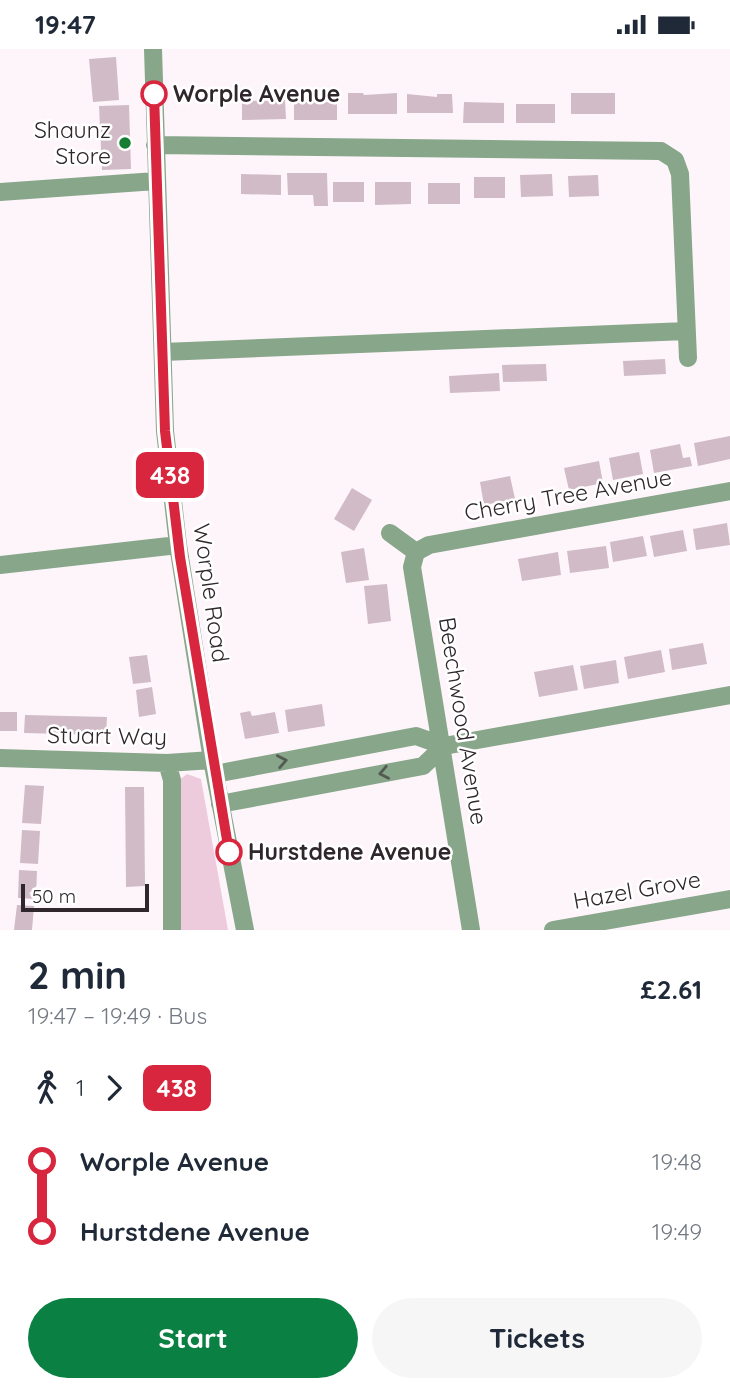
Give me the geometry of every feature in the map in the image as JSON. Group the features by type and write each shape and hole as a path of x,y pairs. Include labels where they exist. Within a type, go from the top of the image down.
{"street":[{"name":"Worple Road","path":"153,49 165,431 178,545 213,767 245,930"},
{"path":"155,145 661,151 675,160 680,174 688,358"},
{"path":"0,192 156,181"},
{"path":"163,352 687,331"},
{"name":"Cherry Tree Avenue","path":"416,552 429,545 730,491"},
{"path":"390,533 416,552"},
{"path":"0,565 178,545"},
{"name":"Beechwood Avenue","path":"416,552 412,567 471,930"},
{"path":"213,767 416,736 443,747 730,695"},
{"path":"220,804 423,766 443,747"},
{"path":"167,763 172,780 172,930"},
{"name":"Stuart Way","path":"0,764 167,763 213,767"},
{"name":"Hazel Grove","path":"554,930 730,898"}],"shaded area":[{"path":"187,774 201,779 228,930 175,930 178,781"}],"building":[{"path":"116,57 119,100 93,102 89,59"},
{"path":"348,93 397,93 397,114 348,114"},
{"path":"571,93 615,93 615,114 571,114"},
{"path":"407,94 437,97 437,94 452,94 453,113 407,113"},
{"path":"285,100 286,119 242,120 242,101"},
{"path":"294,102 337,102 337,120 294,120"},
{"path":"464,102 504,103 504,123 463,123"},
{"path":"516,104 555,104 555,123 516,123"},
{"path":"129,105 131,169 102,170 99,106"},
{"path":"287,173 327,173 328,206 314,206 313,195 288,195"},
{"path":"241,174 281,175 281,195 241,194"},
{"path":"552,174 553,196 521,197 520,175"},
{"path":"598,175 599,196 569,197 568,176"},
{"path":"474,177 505,177 505,198 474,198"},
{"path":"333,182 364,182 364,202 333,202"},
{"path":"375,182 411,182 411,204 375,205"},
{"path":"428,183 460,183 460,204 428,204"},
{"path":"665,359 666,374 624,376 623,361"},
{"path":"546,364 547,381 503,382 502,365"},
{"path":"499,373 500,391 450,393 449,376"},
{"path":"730,436 730,459 698,466 694,443"},
{"path":"680,444 683,458 690,457 692,466 654,473 650,450"},
{"path":"639,452 643,474 613,480 609,458"},
{"path":"599,461 603,483 569,490 564,468"},
{"path":"510,476 515,499 484,505 480,482"},
{"path":"352,488 372,500 354,531 334,519"},
{"path":"727,523 730,545 696,550 693,529"},
{"path":"683,530 687,551 654,557 650,536"},
{"path":"643,536 647,556 613,562 610,542"},
{"path":"606,546 609,568 570,573 567,551"},
{"path":"364,548 369,580 346,583 341,552"},
{"path":"558,552 561,575 522,581 518,559"},
{"path":"387,584 391,621 368,624 364,586"},
{"path":"703,643 707,664 672,670 669,649"},
{"path":"661,650 665,672 628,679 624,657"},
{"path":"147,655 151,682 133,684 129,657"},
{"path":"616,660 619,683 584,689 580,666"},
{"path":"573,665 578,690 539,697 534,672"},
{"path":"152,687 156,714 139,717 136,690"},
{"path":"322,704 325,726 288,732 285,710"},
{"path":"250,711 252,716 275,712 279,733 245,739 240,713"},
{"path":"0,712 17,712 17,731 0,731"},
{"path":"25,715 107,717 106,735 24,733"},
{"path":"25,785 44,786 41,824 22,823"},
{"path":"125,787 144,787 145,886 126,887"},
{"path":"22,830 40,831 38,864 20,863"},
{"path":"19,870 37,871 36,899 18,898"},
{"path":"17,905 34,906 32,930 14,930"}],"bus line":[{"name":"438","path":"154,94 165,431 180,557 229,852"}],"place":[{"name":"Worple Avenue","path":"154,94"},
{"name":"Shaunz Store","path":"125,143"},
{"name":"Hurstdene Avenue","path":"229,852"}]}
